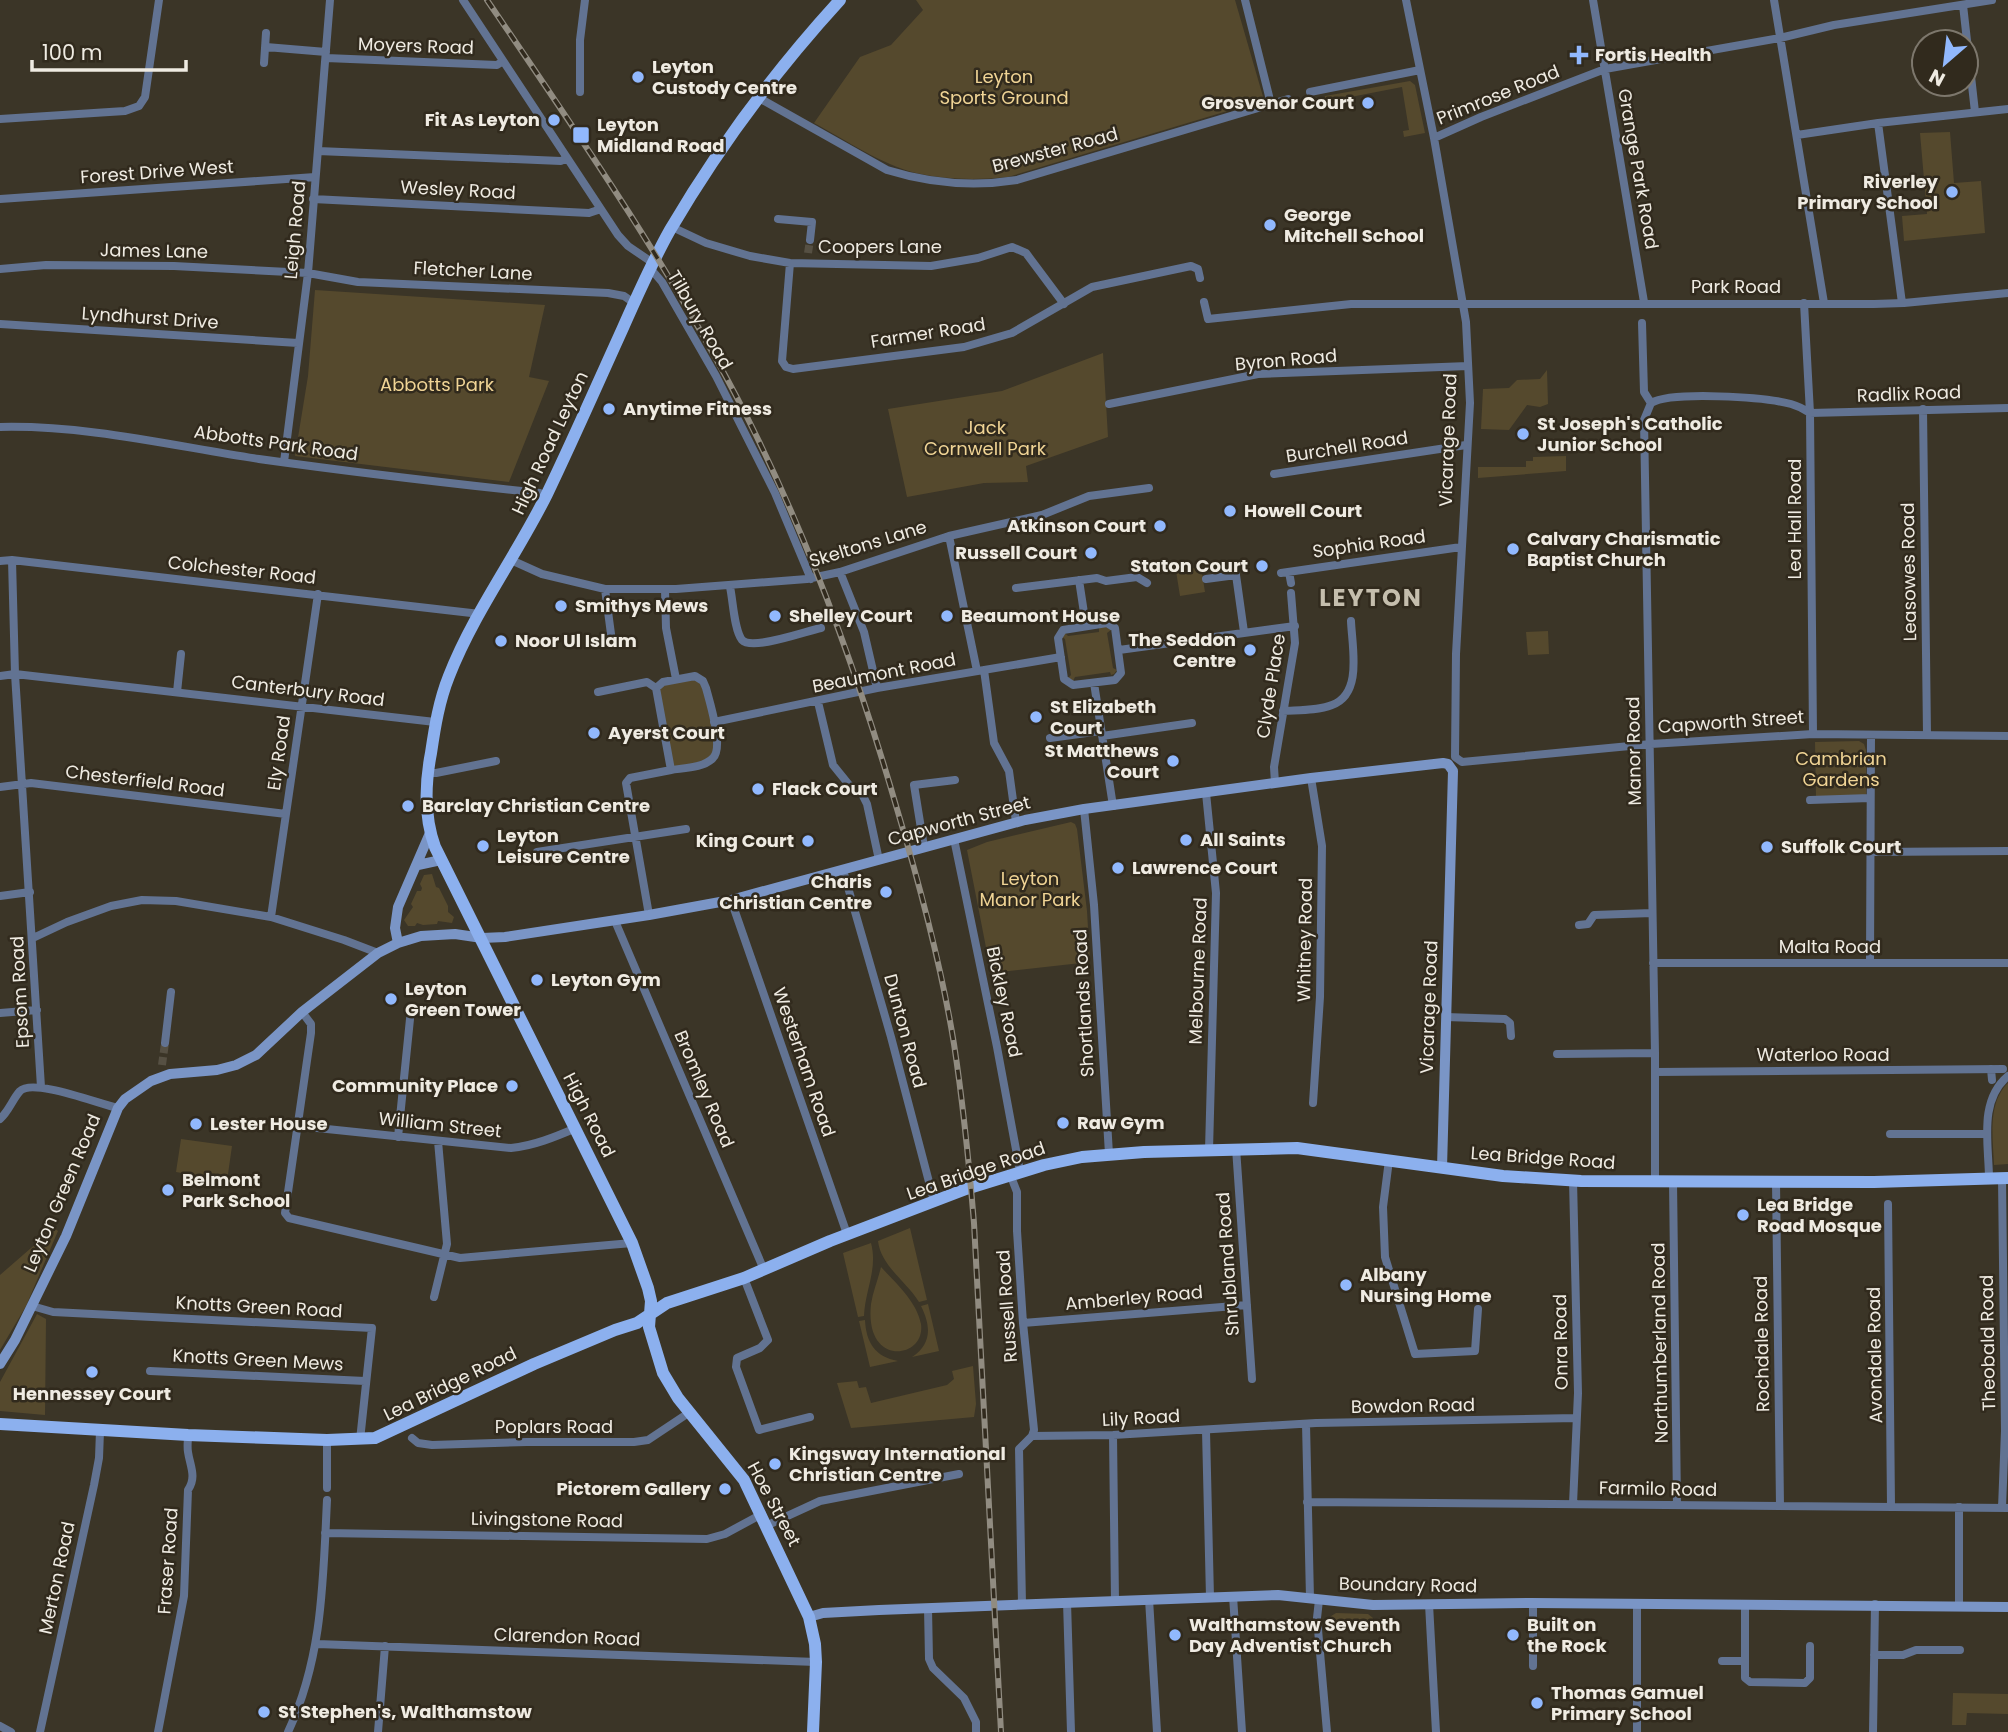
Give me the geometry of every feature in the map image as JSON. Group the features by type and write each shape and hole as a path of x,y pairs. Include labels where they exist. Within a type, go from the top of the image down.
{"main road":[{"name":"High Road Leyton","path":"482,938 441,860 430,833 427,773 435,722 454,663 546,496 634,303 672,227 704,175 759,98 805,38 840,0"},
{"name":"High Road","path":"482,938 632,1243 649,1288 651,1313"},
{"name":"Lea Bridge Road","path":"0,1424 100,1431 327,1440 360,1440 383,1436 534,1364 615,1330 637,1324 667,1303 744,1278 934,1201 1015,1173 1068,1159 1109,1154 1297,1148 1503,1176 1573,1180 1874,1182 2000,1179"},
{"name":"Hoe Street","path":"651,1313 649,1327 660,1366 668,1383 737,1468 765,1520 809,1617 816,1662 813,1732"}],"street":[{"path":"0,119 125,111 139,106 145,97 159,0"},
{"name":"Leigh Road","path":"284,462 308,273 330,0"},
{"name":"Tilbury Road","path":"463,0 622,241 652,266 662,282 716,376 775,493 811,579"},
{"path":"580,92 580,40 585,0"},
{"path":"1245,0 1270,104"},
{"name":"Vicarage Road","path":"1406,0 1434,138 1463,305 1470,403 1461,547 1453,762 1442,1168"},
{"name":"Grange Park Road","path":"1593,0 1644,302"},
{"path":"1774,0 1824,303"},
{"name":"Primrose Road","path":"1434,138 1480,117 1605,69 1780,38 1928,5 1963,5 1992,0"},
{"path":"1963,5 1975,112"},
{"path":"264,63 266,33"},
{"name":"Moyers Road","path":"266,47 326,55 497,65 503,61"},
{"path":"1310,92 1420,70"},
{"name":"Brewster Road","path":"759,98 887,170 926,179 974,185 1017,180 1288,99"},
{"path":"1797,135 1878,122 2008,109"},
{"path":"1878,122 1902,303"},
{"path":"318,150 561,161 567,158"},
{"name":"Forest Drive West","path":"0,199 315,177"},
{"name":"Wesley Road","path":"313,198 589,213 601,209"},
{"path":"779,219 812,222 810,240"},
{"name":"Coopers Lane","path":"672,227 706,243 750,256 790,263 931,266 978,258 1012,247 1026,253 1064,304"},
{"path":"807,264 808,253"},
{"name":"Farmer Road","path":"790,263 782,361 786,367 793,369 964,347 1012,333 1092,287 1191,265 1198,269 1200,278"},
{"name":"James Lane","path":"0,269 46,265 174,265 308,273"},
{"name":"Fletcher Lane","path":"308,273 358,282 608,293 624,296 634,303"},
{"name":"Park Road","path":"1463,305 1644,302 1902,303 2008,293"},
{"path":"1204,302 1208,319 1351,304 1463,305"},
{"name":"Lea Hall Road","path":"1804,303 1810,414 1813,734"},
{"name":"Manor Road","path":"1642,323 1644,392 1651,403 1644,419 1651,744 1655,1182"},
{"name":"Lyndhurst Drive","path":"0,324 298,343"},
{"name":"Byron Road","path":"1109,404 1258,374 1468,366"},
{"path":"1651,403 1665,398 1724,396 1787,403 1810,414"},
{"name":"Radlix Road","path":"1810,414 2008,408"},
{"name":"Leasowes Road","path":"1923,409 1927,734"},
{"name":"Abbotts Park Road","path":"0,427 51,428 118,435 284,462 540,493 546,496"},
{"name":"Burchell Road","path":"1275,474 1466,445"},
{"name":"Skeltons Lane","path":"511,560 542,574 606,589 730,587 811,579 949,536 1042,515 1089,496 1149,488"},
{"path":"949,536 981,670 994,743 1009,771 1016,822"},
{"name":"Sophia Road","path":"1291,583 1285,573 1461,547"},
{"name":"Colchester Road","path":"0,561 12,560 480,614"},
{"name":"Epsom Road","path":"12,560 15,674 41,1087"},
{"path":"840,572 863,632 877,688"},
{"path":"1206,579 1236,575 1244,632"},
{"path":"1016,588 1097,578 1106,581 1137,577 1147,583"},
{"path":"1079,580 1086,626"},
{"path":"730,587 739,633 746,643 752,645 782,639 821,628"},
{"path":"606,589 611,634"},
{"path":"665,590 666,628 676,679"},
{"name":"Clyde Place","path":"1275,783 1274,767 1296,643 1291,593"},
{"name":"Ely Road","path":"271,917 318,594"},
{"path":"1283,711 1327,707 1344,697 1352,680 1351,621"},
{"path":"1107,623 1115,628 1121,673 1115,680 1073,685 1064,679 1058,638 1063,629 1086,626 1107,623"},
{"path":"1119,650 1296,625"},
{"path":"177,692 181,654"},
{"name":"Beaumont Road","path":"714,722 877,688 1060,657"},
{"name":"Canterbury Road","path":"0,676 15,674 435,722"},
{"path":"649,915 626,783 630,778 706,764 715,757 719,747 703,681 695,676 663,682 656,688"},
{"path":"598,692 647,682 656,688 671,770"},
{"path":"1094,683 1114,806"},
{"path":"818,702 833,765 844,780 862,794 867,804 879,860"},
{"path":"1050,738 1192,723"},
{"name":"Capworth Street","path":"482,938 615,921 731,900 1016,822 1084,809 1311,778 1651,744 1813,734 2008,736"},
{"path":"1870,962 1871,735"},
{"path":"427,773 496,761"},
{"name":"Whitney Road","path":"1311,778 1322,846 1320,997 1313,1103"},
{"path":"924,847 914,785 955,780"},
{"name":"Chesterfield Road","path":"0,786 31,783 286,814"},
{"name":"Melbourne Road","path":"1206,793 1216,892 1209,1150"},
{"path":"1810,800 1870,798"},
{"name":"Shortlands Road","path":"1084,809 1095,917 1109,1154"},
{"path":"537,852 686,829"},
{"path":"398,943 395,928 398,907 430,833"},
{"name":"Bickley Road","path":"954,839 997,1047 1015,1173"},
{"path":"1871,852 2008,851"},
{"path":"418,865 441,860"},
{"name":"Dunton Road","path":"843,870 934,1201"},
{"path":"0,895 30,892"},
{"path":"33,937 111,906 142,900 176,901 271,917 378,953"},
{"name":"Westerham Road","path":"731,900 847,1234"},
{"path":"1579,925 1588,924 1594,915 1652,913"},
{"name":"Bromley Road","path":"615,921 764,1270"},
{"name":"Leyton Green Road","path":"0,1364 15,1340 68,1232 118,1108 136,1089 167,1070 217,1070 236,1065 256,1055 302,1012 378,953 398,943 433,934 482,938"},
{"name":"Malta Road","path":"1653,963 2008,963"},
{"path":"165,1043 171,992"},
{"path":"0,1013 37,1010"},
{"path":"302,1012 311,1024 311,1033 285,1213 289,1218 460,1258 632,1243"},
{"path":"1446,1017 1505,1019 1510,1023 1511,1036"},
{"path":"398,1137 410,1019"},
{"path":"1558,1054 1655,1053"},
{"path":"1992,1069 1992,1080"},
{"name":"Waterloo Road","path":"1655,1072 1992,1069 2006,1073"},
{"name":"Theobald Road","path":"2005,1508 2000,1179 1987,1134 1992,1099 2006,1073"},
{"path":"0,1119 20,1091 27,1087 41,1087 118,1108"},
{"name":"William Street","path":"298,1126 521,1147 576,1128"},
{"path":"1890,1134 1987,1134"},
{"path":"435,1297 447,1244 438,1141"},
{"name":"Shrubland Road","path":"1236,1148 1252,1378"},
{"path":"1388,1160 1383,1207 1385,1257 1415,1354 1475,1351 1478,1309"},
{"name":"Russell Road","path":"1015,1173 1023,1323 1034,1430 1032,1436"},
{"name":"Onra Road","path":"1573,1180 1578,1393 1573,1504"},
{"name":"Northumberland Road","path":"1673,1181 1677,1505"},
{"name":"Rochdale Road","path":"1776,1182 1780,1506"},
{"name":"Avondale Road","path":"1888,1204 1891,1506"},
{"path":"744,1278 768,1340 760,1348 737,1358 736,1367 759,1430 810,1417"},
{"name":"Amberley Road","path":"1023,1323 1247,1305"},
{"name":"Knotts Green Road","path":"32,1306 52,1312 372,1328 360,1440"},
{"name":"Knotts Green Mews","path":"149,1371 365,1381"},
{"name":"Poplars Road","path":"412,1438 418,1443 432,1445 634,1442 648,1440 690,1412"},
{"name":"Bowdon Road","path":"1252,1428 1306,1424 1576,1418"},
{"path":"1306,1424 1307,1503 1327,1732"},
{"name":"Lily Road","path":"1032,1436 1252,1428"},
{"name":"Merton Road","path":"40,1732 99,1458 100,1431"},
{"path":"1206,1431 1210,1597"},
{"name":"Fraser Road","path":"158,1732 184,1596 188,1490 193,1483 188,1435"},
{"path":"1113,1435 1115,1601"},
{"path":"1022,1604 1019,1449 1032,1436"},
{"path":"327,1440 327,1488"},
{"name":"Livingstone Road","path":"325,1534 708,1539 820,1501 959,1474"},
{"path":"288,1732 317,1644 327,1500"},
{"name":"Farmilo Road","path":"1307,1503 2005,1508"},
{"path":"1959,1507 1959,1606"},
{"name":"Boundary Road","path":"809,1617 836,1612 1286,1595 1373,1605 1875,1604 2008,1607"},
{"path":"1233,1597 1242,1732"},
{"path":"1149,1600 1157,1732"},
{"path":"1067,1602 1066,1646 1071,1732"},
{"path":"1533,1603 1533,1666"},
{"path":"1429,1604 1436,1732"},
{"path":"1637,1604 1637,1732"},
{"path":"1745,1604 1745,1678 1751,1682 1805,1683 1810,1678 1810,1646"},
{"path":"1873,1732 1875,1604"},
{"path":"928,1608 929,1659 933,1668 964,1698 975,1722 976,1732"},
{"name":"Clarendon Road","path":"317,1644 816,1662"},
{"path":"378,1732 384,1646"},
{"path":"1874,1655 1903,1655 1916,1650 1960,1650"},
{"path":"1722,1661 1745,1661"},
{"path":"0,1726 11,1732"}],"green space":[{"name":"Leyton Sports Ground","path":"916,0 1235,0 1264,100 1008,177 962,179 916,173 876,158 814,123 860,57 891,45 923,10"},
{"path":"1410,81 1415,85 1425,133 1404,137 1403,131 1409,130 1402,87 1325,102 1325,96"},
{"path":"1950,132 1954,183 1981,181 1985,233 1904,241 1902,216 1927,214 1920,133"},
{"name":"Abbotts Park","path":"315,290 545,305 529,377 549,381 509,482 295,456 308,376"},
{"name":"Jack Cornwell Park","path":"1103,353 1108,437 1026,466 1028,482 984,483 907,497 888,409 1002,391"},
{"path":"1547,370 1548,404 1540,407 1527,405 1509,430 1481,429 1483,389 1509,388 1517,380 1540,379"},
{"path":"1566,456 1566,471 1478,478 1478,467 1526,467 1526,461 1533,461 1533,457"},
{"path":"1201,567 1205,592 1180,596 1176,571"},
{"path":"1099,627 1111,630 1107,633 1113,668 1117,670 1111,675 1110,672 1075,677 1073,681 1068,678 1071,675 1065,639 1062,637 1065,633 1068,636 1099,632"},
{"path":"1548,631 1549,654 1528,655 1526,632"},
{"path":"676,679 703,681 714,722 715,757 671,770 656,688"},
{"name":"Cambrian Gardens","path":"1859,741 1864,744 1866,750 1866,795 1816,797 1815,742"},
{"name":"Leyton Manor Park","path":"1071,822 1077,829 1090,962 991,973 967,850 987,842"},
{"path":"432,874 436,887 448,906 448,912 454,917 452,923 438,921 437,924 417,923 415,926 408,926 404,920 413,907 411,904 417,891 421,891 420,884 424,875"},
{"path":"2008,1083 2008,1164 1994,1165 1994,1111 2001,1091"},
{"path":"181,1139 232,1146 227,1181 176,1172"},
{"path":"54,1228 58,1231 26,1306 0,1350 0,1275"},
{"path":"910,1228 927,1300 919,1302 889,1266 878,1241"},
{"path":"871,1243 872,1271 864,1316 858,1317 843,1253"},
{"path":"881,1267 905,1293 919,1316 920,1336 914,1345 906,1350 885,1348 877,1339 871,1325 871,1304"},
{"path":"928,1304 939,1351 912,1357 919,1352 928,1334 927,1321 921,1306"},
{"path":"37,1314 46,1319 45,1415 0,1411 0,1382"},
{"path":"865,1320 867,1335 873,1347 883,1356 898,1361 870,1367 859,1321"},
{"path":"973,1366 976,1404 974,1417 851,1428 837,1383 857,1381 859,1388 866,1387 871,1403 947,1385 954,1379 952,1371"},
{"path":"1336,1613 1368,1614 1373,1621 1377,1621 1377,1627 1328,1632 1328,1618"},
{"path":"1953,1693 2008,1694 2008,1714 1967,1713 1966,1725 1952,1725"}],"tunnel":[{"path":"808,253 810,240"},
{"path":"162,1065 165,1043"}],"railway":[{"path":"487,0 590,152 656,256 746,415 791,511 831,609 866,708 897,809 943,984 954,1044 965,1133 974,1223 1001,1732"}],"place":[{"name":"Fortis Health","path":"1579,55"},
{"name":"Leyton Custody Centre","path":"638,77"},
{"name":"Grosvenor Court","path":"1368,103"},
{"name":"Fit As Leyton","path":"554,120"},
{"name":"Leyton Midland Road","path":"581,135"},
{"name":"Riverley Primary School","path":"1952,192"},
{"name":"George Mitchell School","path":"1270,225"},
{"name":"Anytime Fitness","path":"609,409"},
{"name":"St Joseph's Catholic Junior School","path":"1523,434"},
{"name":"Howell Court","path":"1230,511"},
{"name":"Atkinson Court","path":"1160,526"},
{"name":"Calvary Charismatic Baptist Church","path":"1513,549"},
{"name":"Russell Court","path":"1091,553"},
{"name":"Staton Court","path":"1262,566"},
{"name":"Smithys Mews","path":"561,606"},
{"name":"Shelley Court","path":"775,616"},
{"name":"Beaumont House","path":"947,616"},
{"name":"Noor Ul Islam","path":"501,641"},
{"name":"The Seddon Centre","path":"1250,650"},
{"name":"St Elizabeth Court","path":"1036,717"},
{"name":"Ayerst Court","path":"594,733"},
{"name":"St Matthews Court","path":"1173,761"},
{"name":"Flack Court","path":"758,789"},
{"name":"Barclay Christian Centre","path":"408,806"},
{"name":"All Saints","path":"1186,840"},
{"name":"King Court","path":"808,841"},
{"name":"Leyton Leisure Centre","path":"483,846"},
{"name":"Suffolk Court","path":"1767,847"},
{"name":"Lawrence Court","path":"1118,868"},
{"name":"Charis Christian Centre","path":"886,892"},
{"name":"Leyton Gym","path":"537,980"},
{"name":"Leyton Green Tower","path":"391,999"},
{"name":"Community Place","path":"512,1086"},
{"name":"Raw Gym","path":"1063,1123"},
{"name":"Lester House","path":"196,1124"},
{"name":"Belmont Park School","path":"168,1190"},
{"name":"Lea Bridge Road Mosque","path":"1743,1215"},
{"name":"Albany Nursing Home","path":"1346,1285"},
{"name":"Hennessey Court","path":"92,1372"},
{"name":"Kingsway International Christian Centre","path":"775,1464"},
{"name":"Pictorem Gallery","path":"725,1489"},
{"name":"Walthamstow Seventh Day Adventist Church","path":"1175,1635"},
{"name":"Built on the Rock","path":"1513,1635"},
{"name":"Thomas Gamuel Primary School","path":"1537,1703"},
{"name":"St Stephen's, Walthamstow","path":"264,1712"}],"district":[{"name":"LEYTON","path":"1371,598"}]}
